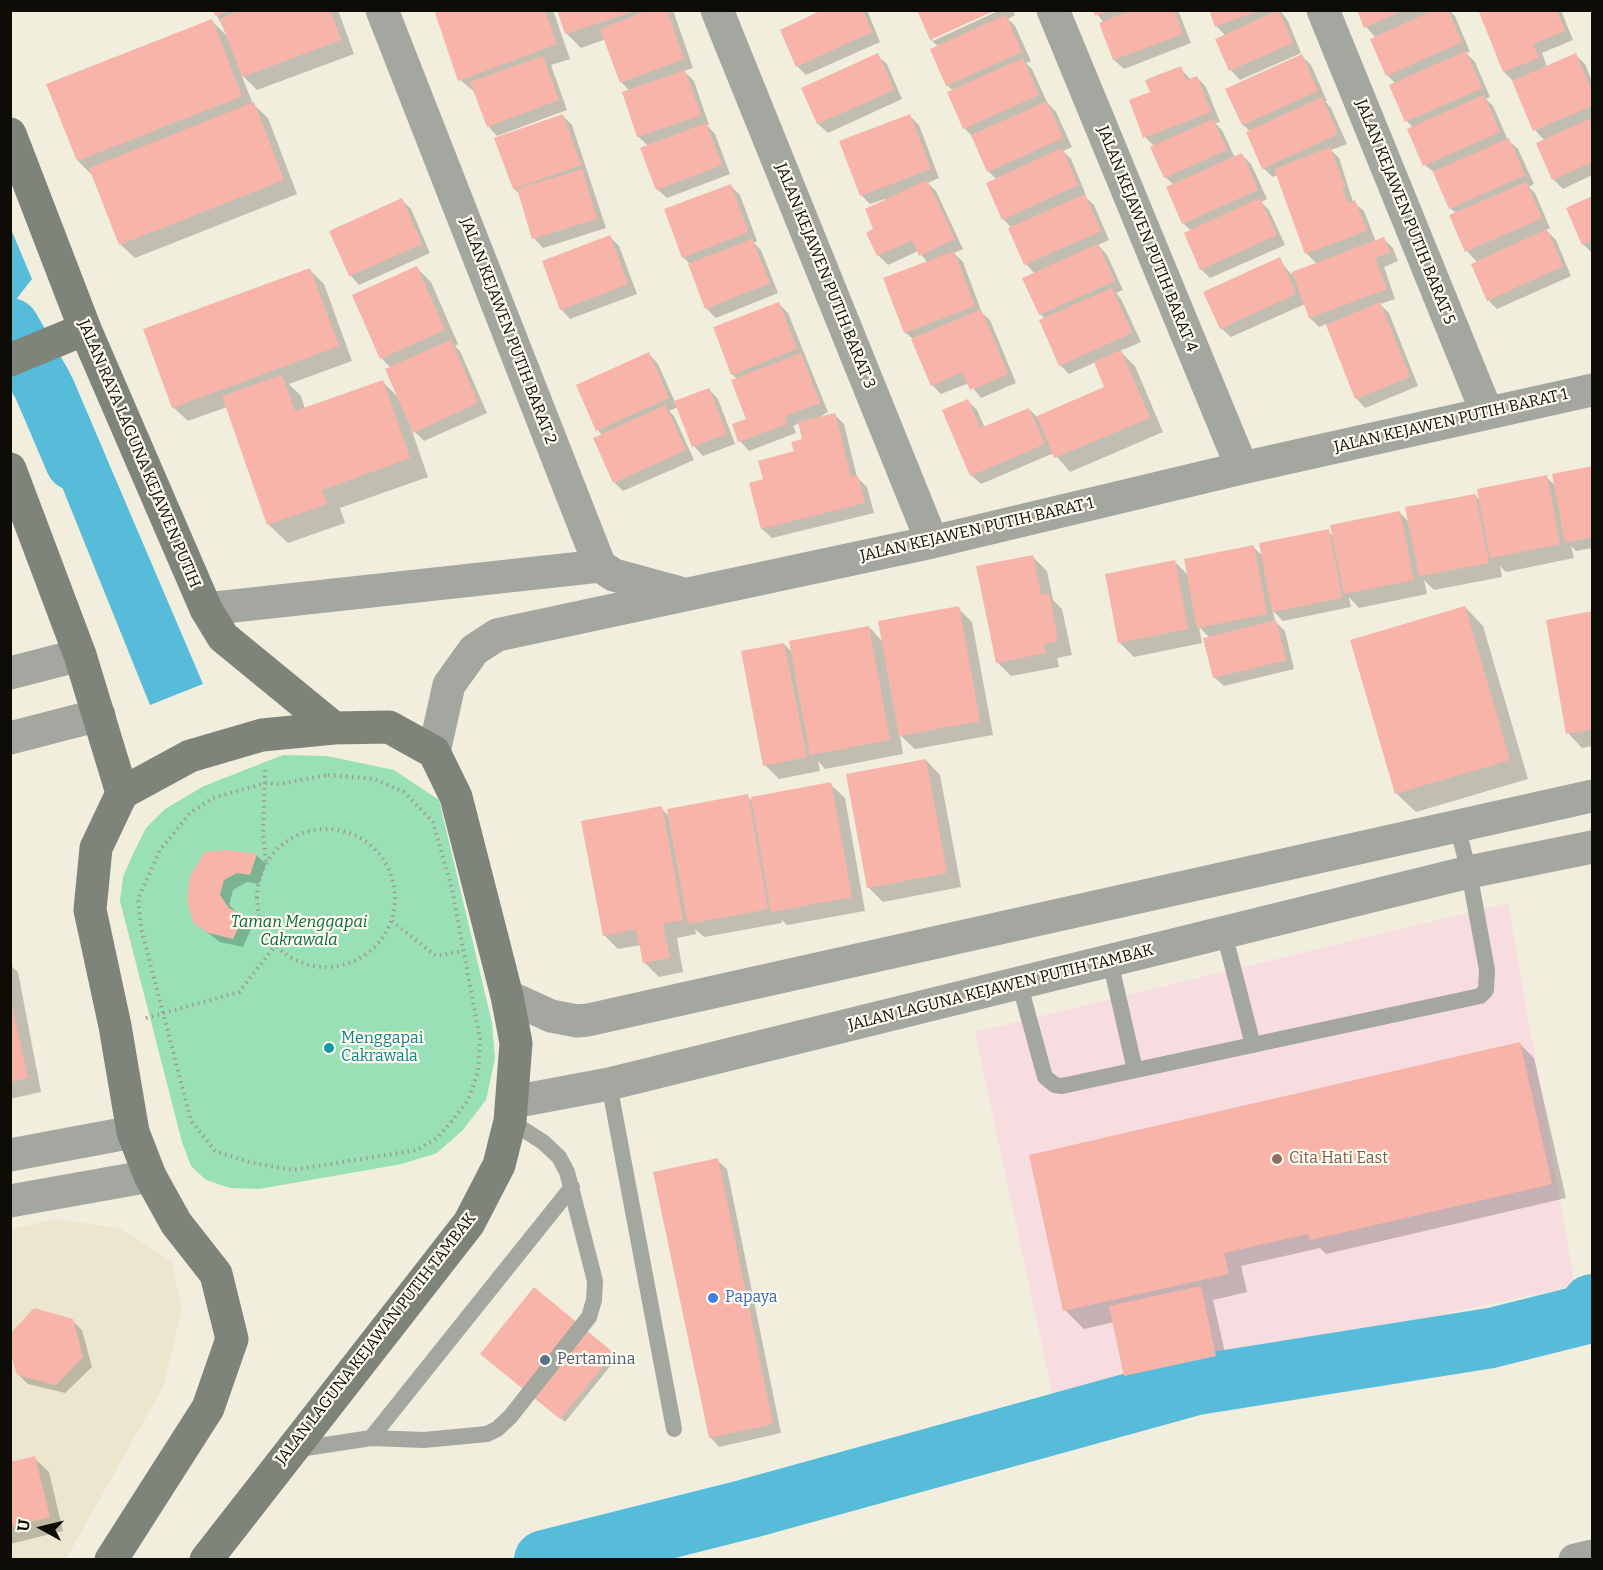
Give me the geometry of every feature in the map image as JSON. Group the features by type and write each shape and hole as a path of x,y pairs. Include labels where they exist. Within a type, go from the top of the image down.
{"street":[{"name":"JALAN KEJAWEN PUTIH BARAT 2","path":"382,10 600,566"},
{"name":"JALAN KEJAWEN PUTIH BARAT 3","path":"717,10 932,542"},
{"name":"JALAN KEJAWEN PUTIH BARAT 4","path":"1053,10 1242,468"},
{"name":"JALAN KEJAWEN PUTIH BARAT 5","path":"1323,10 1487,413"},
{"name":"JALAN RAYA LAGUNA KEJAWEN PUTIH","path":"10,134 72,334 206,609 223,637 334,728"},
{"path":"10,360 72,334"},
{"name":"JALAN KEJAWEN PUTIH BARAT 1","path":"434,752 449,686 474,650 497,635 932,542 1242,468 1593,390"},
{"path":"10,468 80,655 122,793"},
{"path":"206,609 600,566 625,578 687,595"},
{"path":"10,673 80,655"},
{"path":"10,738 99,716"},
{"path":"111,1560 208,1408 232,1339 216,1274 176,1224 150,1176 133,1132 115,1026 90,910 96,848 122,793 190,756 262,735 334,728 389,727 434,752 456,797 479,949 507,996 516,1043 511,1112"},
{"path":"507,996 551,1016 577,1022 588,1020 1593,796"},
{"name":"JALAN LAGUNA KEJAWEN PUTIH TAMBAK","path":"511,1112 609,1084 1019,982 1469,872 1593,847"},
{"path":"1350,850 1365,898"},
{"name":"JALAN LAGUNA KEJAWAN PUTIH TAMBAK","path":"206,1560 289,1451 470,1223 499,1165 511,1112"},
{"path":"10,1155 133,1132"},
{"path":"10,1201 150,1176"},
{"path":"1575,1560 1593,1556"}],"lane":[{"path":"1019,982 1042,1069 1048,1081 1062,1086 1480,996 1486,990 1487,970 1469,872 1457,826"},
{"path":"1224,933 1253,1045"},
{"path":"1110,961 1135,1070"},
{"path":"609,1084 674,1429"},
{"path":"289,1451 371,1438 424,1440 475,1437 497,1429 510,1417 592,1310 595,1281 572,1186 559,1157 511,1112"},
{"path":"371,1438 572,1186"}],"path":[{"path":"262,735 266,783 263,834 267,862"},
{"path":"328,775 374,779 404,792 433,822 452,889 479,949 478,1072 468,1100 451,1122 437,1138 417,1150 293,1170 253,1163 215,1151 191,1121 141,928 138,899 160,850 190,813 213,798 266,783 279,784 328,775"},
{"path":"322,828 344,830 364,839 381,854 392,874 396,898 392,921 380,942 363,958 341,966 316,968 294,960 275,946 263,927 257,906 258,883 267,862 281,845 300,833 311,830 322,828"},
{"path":"392,921 436,956 479,949"},
{"path":"115,1026 239,992 275,946"}],"shaded area":[{"name":"Cita Hati East","path":"1508,903 1575,1286 1053,1398 975,1032"},
{"path":"55,1219 119,1228 171,1261 182,1309 164,1385 66,1559 11,1559 10,1229"}],"green space":[{"name":"Taman Menggapai Cakrawala","path":"283,755 327,756 394,770 439,800 492,1023 495,1059 486,1100 462,1131 437,1153 402,1164 259,1189 230,1188 206,1180 191,1166 182,1142 120,901 123,877 132,856 146,828 165,809 204,786"}],"water":[{"path":"10,227 32,279 11,306 10,306"},
{"path":"72,377 203,684 150,705 25,395 47,383"}],"building":[{"path":"213,10 229,10 229,11 215,16"},
{"path":"241,10 330,10 341,40 242,77 220,19"},
{"path":"434,10 545,10 557,44 458,81"},
{"path":"557,10 635,10 635,11 565,34"},
{"path":"649,10 667,10 684,59 620,83 600,29"},
{"path":"822,10 863,10 872,32 796,67 780,30"},
{"path":"917,10 996,10 930,40"},
{"path":"1093,10 1109,10 1109,11 1095,16"},
{"path":"1132,10 1174,10 1183,34 1113,60 1099,23"},
{"path":"1209,10 1257,10 1257,11 1215,27"},
{"path":"1279,10 1293,43 1229,71 1215,39"},
{"path":"1357,10 1404,10 1364,28"},
{"path":"1434,10 1448,10 1462,42 1386,76 1370,39"},
{"path":"1483,10 1557,10 1565,31 1533,44 1539,58 1503,72 1479,12"},
{"path":"1006,15 1022,52 946,86 930,49"},
{"path":"212,19 242,96 77,161 46,84"},
{"path":"1466,51 1482,88 1405,122 1389,85"},
{"path":"878,53 894,90 817,124 801,88"},
{"path":"1576,53 1592,92 1592,106 1533,131 1512,81"},
{"path":"1302,54 1318,91 1242,125 1225,89"},
{"path":"543,56 559,100 487,127 470,82"},
{"path":"1023,58 1039,95 963,129 947,92"},
{"path":"1181,66 1186,80 1197,76 1211,112 1143,138 1129,100 1150,92 1145,80"},
{"path":"685,70 701,115 637,137 622,92"},
{"path":"1484,95 1500,132 1423,166 1407,129"},
{"path":"1322,97 1338,134 1262,169 1246,132"},
{"path":"1047,101 1063,138 987,172 971,135"},
{"path":"254,102 284,180 119,245 89,168"},
{"path":"563,114 581,165 513,189 494,138"},
{"path":"910,114 931,169 860,196 839,141"},
{"path":"1592,118 1592,162 1552,180 1536,143"},
{"path":"1213,119 1227,150 1164,178 1150,147"},
{"path":"706,123 722,165 656,190 640,148"},
{"path":"1509,138 1525,175 1449,209 1433,172"},
{"path":"1330,147 1345,186 1342,187 1348,203 1355,200 1367,231 1305,254 1274,169"},
{"path":"1062,148 1078,185 1002,220 986,183"},
{"path":"1242,153 1258,190 1182,224 1166,187"},
{"path":"582,169 597,219 532,239 517,189"},
{"path":"927,180 955,239 919,256 912,240 877,256 866,233 873,229 865,209"},
{"path":"1526,182 1542,218 1465,252 1449,215"},
{"path":"731,184 748,232 682,258 664,209"},
{"path":"1085,194 1101,231 1024,265 1008,228"},
{"path":"1592,196 1592,240 1582,245 1566,208"},
{"path":"402,198 422,244 349,276 329,231"},
{"path":"1260,198 1277,235 1200,270 1184,233"},
{"path":"1547,229 1563,266 1487,301 1471,264"},
{"path":"610,235 628,284 560,310 542,261"},
{"path":"1384,237 1390,252 1375,258 1387,289 1309,318 1292,272"},
{"path":"752,239 770,283 705,309 688,264"},
{"path":"1098,244 1115,281 1039,315 1022,278"},
{"path":"954,251 975,306 904,333 883,278"},
{"path":"1280,257 1296,294 1220,329 1203,292"},
{"path":"417,266 445,330 380,359 352,295"},
{"path":"310,268 339,346 172,408 143,329"},
{"path":"1112,288 1132,333 1059,366 1039,320"},
{"path":"779,302 797,349 731,375 713,327"},
{"path":"1380,302 1410,377 1355,399 1326,325"},
{"path":"981,309 1008,374 970,390 962,372 931,386 911,339"},
{"path":"451,340 478,403 413,433 385,369"},
{"path":"1121,350 1150,418 1054,458 1037,416 1104,387 1094,362"},
{"path":"649,352 669,398 596,431 576,385"},
{"path":"801,353 820,403 785,416 787,424 738,442 732,424 746,419 731,380"},
{"path":"282,375 295,411 383,380 410,458 322,490 327,504 267,525 222,396"},
{"path":"709,388 727,434 692,447 674,401"},
{"path":"968,399 980,428 1029,408 1045,444 970,476 942,410"},
{"path":"665,405 686,450 613,483 593,438"},
{"path":"835,413 851,477 858,476 865,503 761,529 749,483 763,479 758,461 794,451 791,442 802,439 798,422"},
{"path":"1592,466 1592,537 1565,543 1552,474"},
{"path":"1547,475 1560,544 1490,558 1477,489"},
{"path":"1475,494 1489,563 1419,576 1405,507"},
{"path":"1400,511 1414,580 1344,594 1330,525"},
{"path":"1329,529 1342,598 1272,612 1259,543"},
{"path":"1254,545 1267,614 1197,628 1184,559"},
{"path":"1033,555 1041,595 1049,593 1058,641 1044,644 1046,653 996,663 976,566"},
{"path":"1175,560 1188,629 1118,643 1105,574"},
{"path":"959,606 980,721 899,736 878,621"},
{"path":"1465,606 1510,760 1395,794 1350,640"},
{"path":"1592,611 1592,729 1566,734 1546,620"},
{"path":"1276,620 1286,660 1213,678 1203,638"},
{"path":"869,626 890,740 810,755 789,641"},
{"path":"784,643 807,757 763,766 741,651"},
{"path":"926,759 947,873 867,888 846,774"},
{"path":"831,782 852,897 771,912 751,797"},
{"path":"748,794 768,909 688,924 667,809"},
{"path":"662,806 683,920 663,924 670,958 643,963 636,929 603,936 581,821"},
{"path":"228,850 257,854 250,875 237,873 224,880 220,895 229,908 244,916 233,939 209,933 194,924 187,902 190,876 205,852"},
{"path":"10,997 28,1078 10,1082"},
{"path":"1520,1042 1552,1184 1310,1240 1308,1234 1224,1253 1229,1274 1063,1311 1029,1155"},
{"name":"Papaya","path":"718,1158 773,1424 709,1438 653,1172"},
{"path":"1201,1286 1216,1356 1124,1376 1109,1306"},
{"path":"534,1287 614,1353 560,1419 480,1354"},
{"path":"34,1308 73,1319 83,1357 56,1385 17,1375 10,1351 10,1334"},
{"path":"35,1456 50,1517 10,1527 10,1462"}],"waterway":[{"path":"10,328 43,386 75,461"},
{"path":"544,1560 747,1509 1196,1385 1491,1338 1583,1315 1592,1304"}],"place":[{"name":"Menggapai Cakrawala","path":"329,1048"},
{"name":"Cita Hati East","path":"1277,1159"},
{"name":"Papaya","path":"713,1298"},
{"name":"Pertamina","path":"545,1360"}]}
